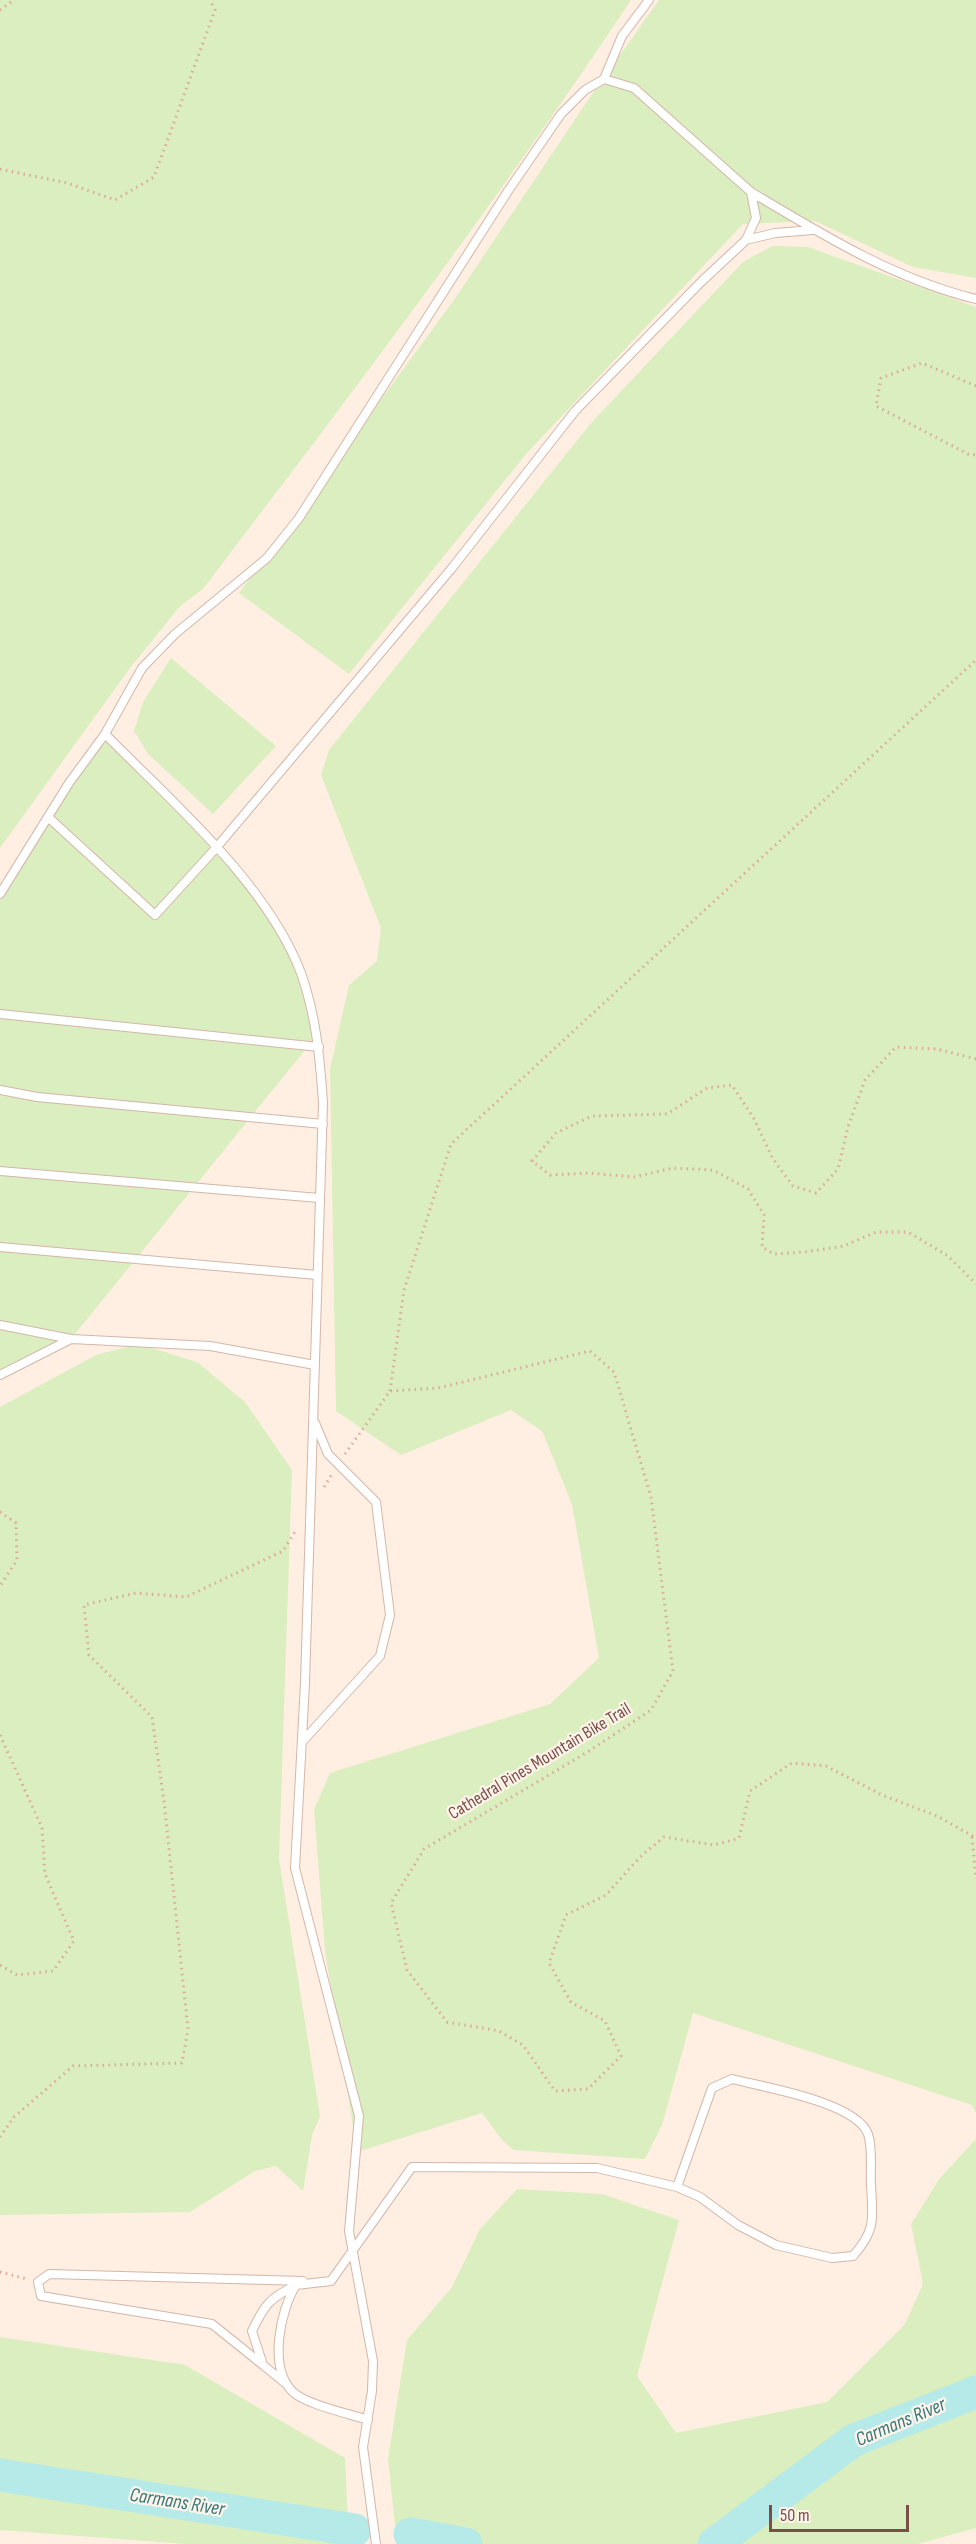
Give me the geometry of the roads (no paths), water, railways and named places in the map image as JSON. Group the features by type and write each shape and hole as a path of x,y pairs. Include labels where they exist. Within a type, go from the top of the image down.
{"lane":[{"path":"0,894 48,817 105,734 142,668 175,634 267,558 300,518 508,191 555,123 585,90 604,79 622,36 649,0"},
{"path":"604,79 634,88 751,192 813,230 888,269 942,291 976,299"},
{"path":"48,817 155,915 216,848 452,568 575,411 701,282 747,240 756,218 751,192"},
{"path":"747,240 775,233 813,230"},
{"path":"105,734 237,871 276,925 300,972 319,1047 323,1124 311,1507 295,1868 359,2116 350,2231 373,2361 368,2420 363,2447 376,2544"},
{"path":"0,1014 319,1047"},
{"path":"0,1090 37,1096 323,1124"},
{"path":"0,1171 320,1198"},
{"path":"0,1247 317,1275"},
{"path":"0,1325 71,1339 210,1346 315,1365"},
{"path":"0,1375 71,1339"},
{"path":"302,1742 380,1656 390,1615 376,1502 328,1454 314,1420"},
{"path":"263,2365 252,2331 263,2307 274,2296 296,2286 331,2281 412,2167 597,2168 677,2187 700,2197 738,2225 776,2246 832,2258 853,2256 868,2239 873,2214 868,2134 852,2115 824,2104 732,2079 712,2088 677,2187"},
{"path":"320,2282 49,2274 38,2282 41,2296 212,2324 293,2392 323,2406 368,2420"},
{"path":"290,2388 282,2374 278,2346 288,2298 296,2286"}],"waterway":[{"name":"Carmans River","path":"714,2544 854,2440 976,2392"},
{"name":"Carmans River","path":"0,2475 355,2530"},
{"name":"Carmans River","path":"410,2534 466,2544"}]}
